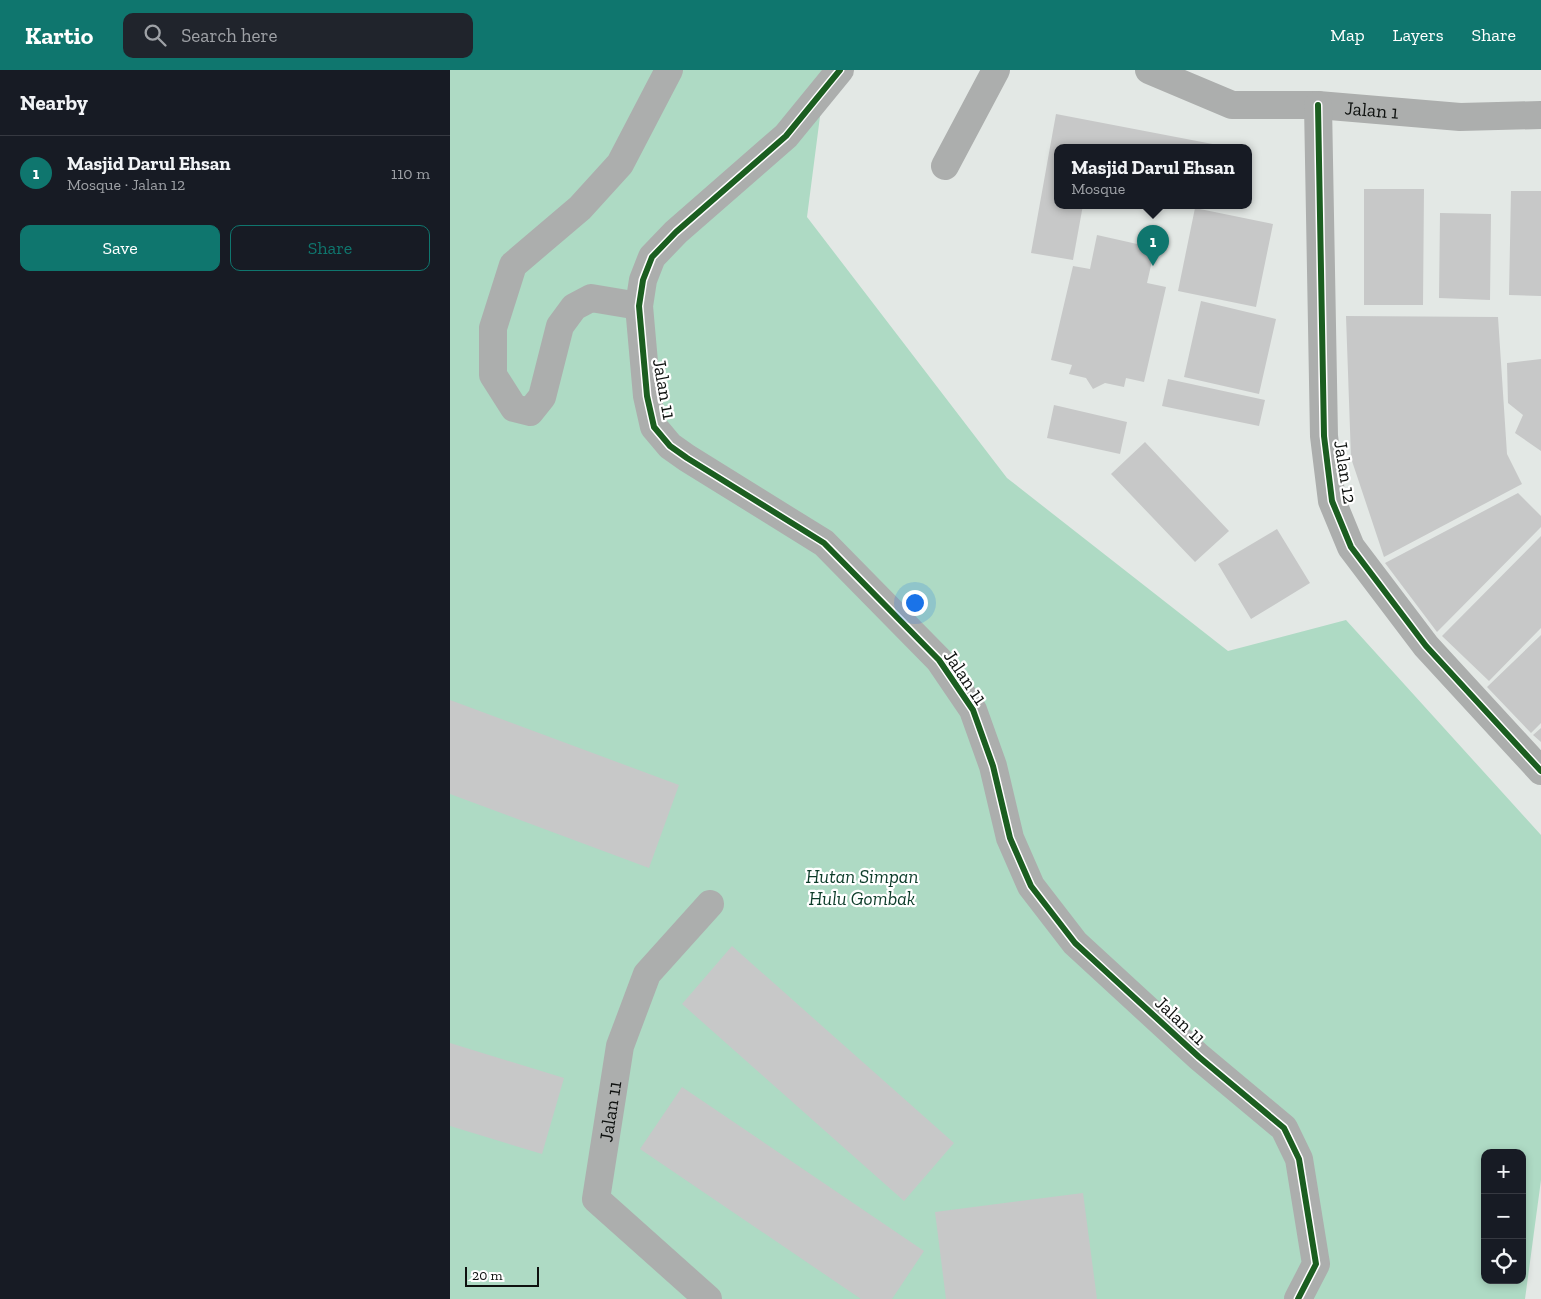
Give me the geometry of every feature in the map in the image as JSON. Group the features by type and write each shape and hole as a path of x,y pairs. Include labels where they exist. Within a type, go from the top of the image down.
{"street":[{"path":"639,306 591,298 574,307 560,326 542,397 530,412 514,408 493,374 493,328 513,265 580,208 620,164 670,70"},
{"name":"Jalan 11","path":"840,70 786,136 676,232 652,257 643,280 639,306 647,396 654,427 670,446 687,458 824,544 939,660 973,710 994,766 1010,838 1030,886 1075,943 1199,1057 1284,1128 1299,1159 1304,1203 1316,1264 1298,1299"},
{"path":"945,166 996,70"},
{"name":"Jalan 1","path":"1149,70 1232,105 1318,105 1460,117 1541,115"},
{"name":"Jalan 12","path":"1318,105 1324,436 1332,501 1351,547 1426,646 1541,771"},
{"name":"Jalan 11","path":"708,1299 596,1199 620,1046 647,974 710,904"}],"green space":[{"name":"Hutan Simpan Hulu Gombak","path":"450,70 826,70 807,217 1007,478 1228,651 1346,620 1541,835 1541,1180 1525,1299 450,1299"}],"building":[{"path":"1056,114 1213,144 1054,144 1054,209 1082,209 1073,260 1031,253"},
{"path":"1364,189 1424,189 1423,305 1364,305"},
{"path":"1511,191 1541,191 1541,296 1509,295"},
{"path":"1195,209 1273,224 1256,307 1178,291"},
{"path":"1440,213 1491,214 1490,300 1439,298"},
{"path":"1097,235 1155,248 1147,283 1166,287 1144,382 1126,378 1124,387 1105,383 1093,389 1086,378 1069,374 1072,365 1051,360 1073,266 1090,269"},
{"path":"1201,301 1276,319 1259,394 1184,377"},
{"path":"1346,316 1498,317 1507,454 1522,484 1384,557 1351,458"},
{"path":"1541,359 1541,451 1515,433 1523,415 1508,403 1507,363"},
{"path":"1168,379 1265,400 1259,426 1162,406"},
{"path":"1054,405 1127,422 1120,454 1047,438"},
{"path":"1145,442 1229,531 1195,562 1111,474"},
{"path":"1518,493 1541,516 1541,527 1437,632 1385,563"},
{"path":"1277,529 1310,583 1251,619 1218,564"},
{"path":"1541,536 1541,628 1489,681 1442,636"},
{"path":"1541,635 1541,723 1531,733 1487,687"},
{"path":"450,700 679,785 649,868 450,794"},
{"path":"1541,728 1541,742 1533,735"},
{"path":"732,946 954,1143 904,1201 682,1004"},
{"path":"450,1043 564,1078 542,1154 450,1126"},
{"path":"682,1087 924,1251 892,1299 861,1299 640,1149"},
{"path":"1083,1193 1097,1299 946,1299 935,1212"}],"cycle path":[{"path":"840,70 786,136 676,232 652,257 643,280 639,306 647,396 654,427 670,446 687,458 824,543 939,660 973,710 993,766 1010,838 1031,886 1075,943 1199,1057 1284,1128 1299,1159 1316,1264 1298,1299"},
{"path":"1318,105 1324,436 1332,501 1351,547 1426,646 1541,771"}],"place":[{"name":"Masjid Darul Ehsan","path":"1153,266"}]}
